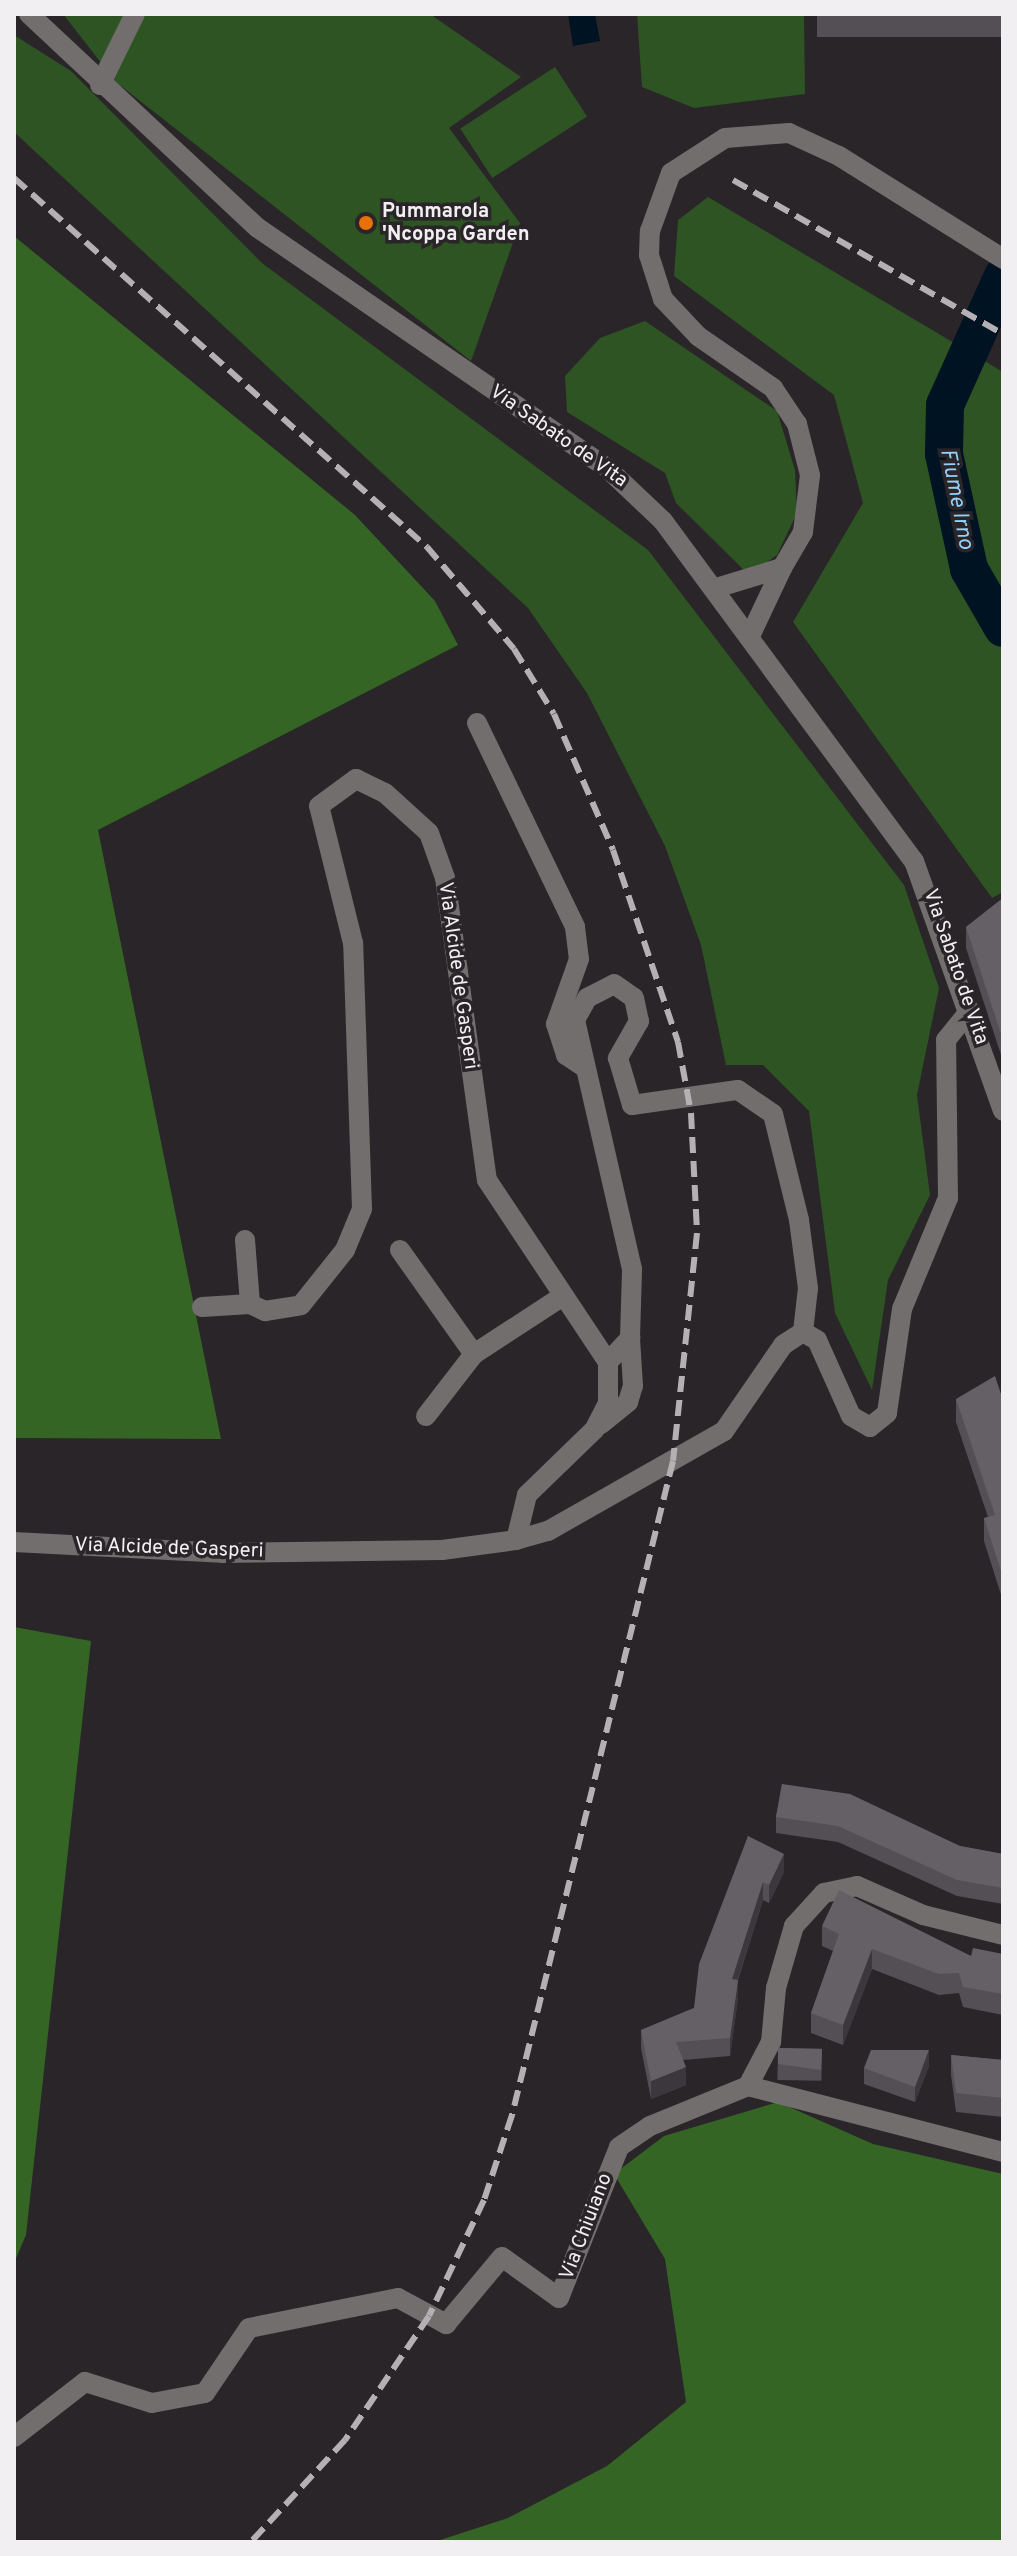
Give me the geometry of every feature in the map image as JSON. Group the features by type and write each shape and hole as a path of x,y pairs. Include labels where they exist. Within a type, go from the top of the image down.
{"street":[{"name":"Via Sabato de Vita","path":"29,14 100,85 258,228 617,477 716,588 914,861 970,1010 1003,1111"},
{"path":"100,85 135,14"},
{"path":"751,634 809,510 808,459 797,424 773,388 678,318 649,255 653,207 671,173 705,145 747,133 811,141 1003,259"},
{"path":"716,588 782,568"},
{"path":"477,723 575,927 579,959 556,1024 566,1055 584,1067"},
{"name":"Via Alcide de Gasperi","path":"250,1304 265,1311 301,1305 345,1250 362,1209 353,943 319,806 356,779 385,793 429,833 445,878 487,1180 560,1298 608,1362"},
{"path":"516,1540 527,1495 595,1429 628,1402 632,1269 575,1020 587,998 614,984 634,998 639,1021 618,1058 632,1105 738,1090 773,1114 799,1220 808,1288 803,1332 817,1340 851,1416 870,1427 887,1413 902,1309 948,1198 946,1040 970,1010"},
{"path":"202,1307 250,1304 245,1240"},
{"path":"400,1250 474,1354"},
{"path":"426,1416 474,1354 560,1298"},
{"name":"Via Alcide de Gasperi","path":"14,1542 222,1553 442,1550 516,1540 548,1531 626,1480 691,1454 724,1431 783,1345 803,1332"},
{"path":"595,1429 608,1403 608,1362 630,1338"},
{"path":"1003,1935 955,1926 857,1886 824,1893 794,1926 776,1988 771,2042 748,2086 1003,2152"},
{"name":"Via Chiuiano","path":"14,2437 85,2382 152,2403 205,2393 249,2328 398,2298 446,2324 502,2257 559,2298 619,2147 650,2126 748,2086"}],"green space":[{"path":"63,14 430,14 521,77 449,128 520,223 471,361 116,82"},
{"path":"637,14 804,14 805,94 694,108 642,87"},
{"path":"14,35 71,71 262,263 648,550 904,885 939,988 917,1095 930,1195 888,1280 872,1390 835,1313 809,1111 763,1065 726,1065 701,945 665,846 587,693 528,608 14,132"},
{"path":"555,67 587,116 492,178 460,129"},
{"path":"708,197 1003,372 1003,892 992,898 793,622 863,503 834,395 674,276 678,220"},
{"path":"14,236 355,515 435,601 458,645 98,830 221,1439 14,1438"},
{"path":"645,321 777,411 795,470 797,513 777,555 749,575 676,503 665,473 567,412 565,376 600,338"},
{"path":"14,1627 91,1641 26,2235 14,2263"},
{"path":"778,2102 873,2144 1003,2174 1003,2542 434,2542 508,2518 607,2466 686,2402 665,2259 614,2174 664,2136"}],"water":[{"path":"568,14 595,14 600,41 573,46"}],"building":[{"path":"1003,898 1003,1040 966,927"},
{"path":"995,1376 1003,1400 1003,1577 984,1518 995,1515 956,1399"},
{"path":"782,1784 850,1794 960,1846 1003,1854 1003,1888 957,1880 838,1826 776,1817"},
{"path":"748,1836 784,1854 769,1885 763,1882 732,1979 738,1980 730,2038 676,2042 686,2067 651,2081 641,2030 694,2008 699,1964"},
{"path":"839,1890 971,1956 973,1948 1003,1954 1003,1994 963,1987 959,1973 939,1974 872,1949 843,2025 811,2013 839,1934 822,1926"},
{"path":"778,2048 822,2049 821,2070 778,2064"},
{"path":"871,2050 929,2050 915,2087 864,2068"},
{"path":"951,2055 1003,2060 1003,2098 956,2093"}],"waterway":[{"name":"Fiume Irno","path":"1003,276 945,405 944,454 969,569 1003,628"}],"railway":[{"path":"14,178 427,547 514,649 554,714 613,850 678,1042 691,1113 697,1233 673,1461 512,2115 484,2200 429,2316 345,2440 251,2542"},
{"path":"733,180 1003,334"}],"place":[{"name":"Pummarola 'Ncoppa Garden","path":"366,223"}]}
